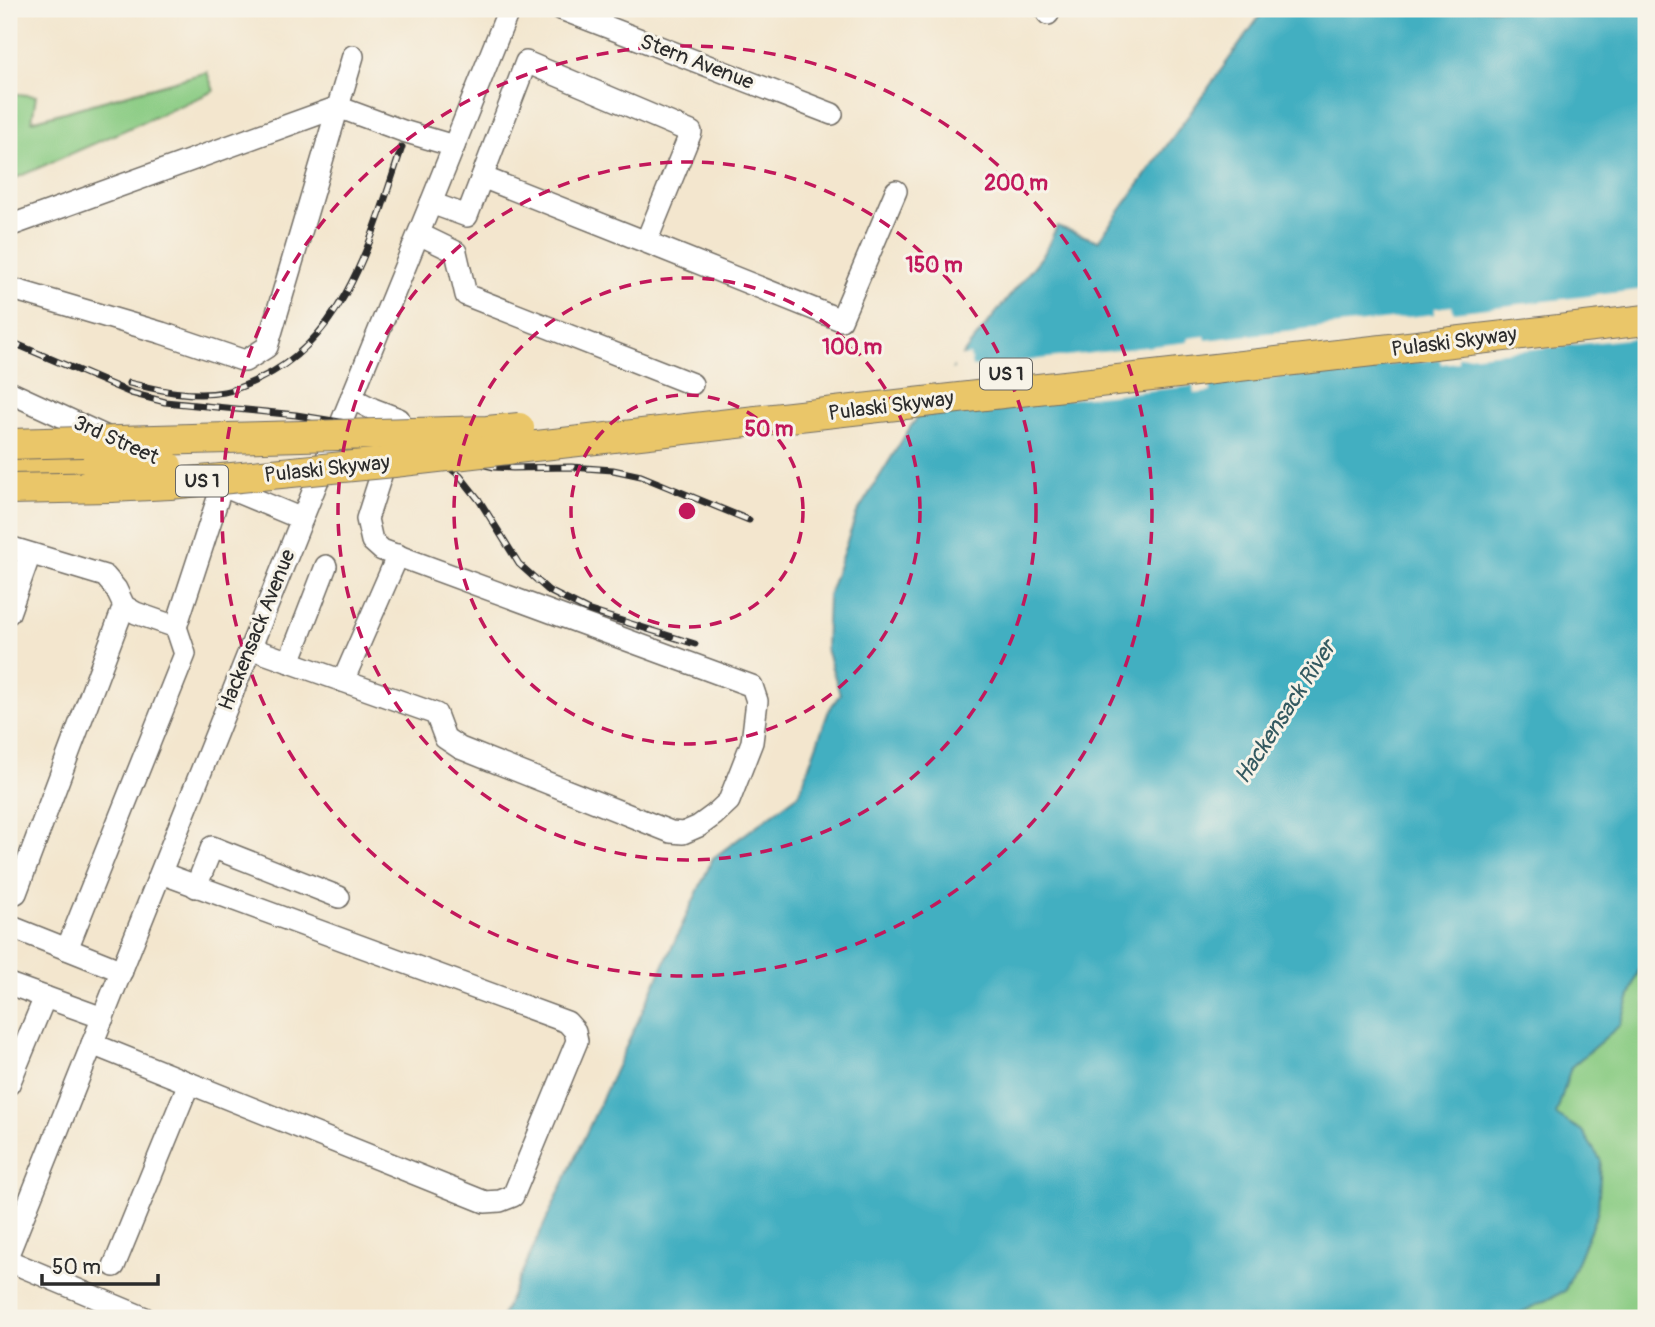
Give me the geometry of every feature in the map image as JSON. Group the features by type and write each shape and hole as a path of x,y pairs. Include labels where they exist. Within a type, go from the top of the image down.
{"highway":[{"name":"Pulaski Skyway","path":"9,444 487,431 1646,300"},
{"name":"Pulaski Skyway","path":"9,489 170,484 394,462 1646,320"},
{"path":"96,465 270,452 364,435"},
{"path":"9,467 311,466 394,462"}],"street":[{"name":"Hackensack Avenue","path":"9,1252 16,1215 103,1018 509,9"},
{"name":"Stern Avenue","path":"561,9 832,114"},
{"path":"9,288 162,333 245,361 267,347 353,56"},
{"path":"431,203 467,216 526,62 691,132 646,242"},
{"path":"9,226 338,107 454,146"},
{"path":"482,177 841,320 896,191"},
{"path":"419,234 456,251 466,295 692,384"},
{"name":"3rd Street","path":"9,392 107,437 302,519"},
{"path":"250,649 436,714 445,738 460,748 671,832 683,833 699,826 729,801 752,742 757,701 752,686 382,550 372,541 367,519 399,419 351,398"},
{"path":"67,949 185,654 176,627 222,486"},
{"path":"9,547 105,576 116,589 124,606 176,627"},
{"path":"9,613 30,554"},
{"path":"343,681 398,555"},
{"path":"289,662 326,566"},
{"path":"16,893 124,606"},
{"path":"196,887 212,847 339,897"},
{"path":"92,1044 485,1202 500,1201 513,1196 577,1041 575,1031 567,1022 161,873"},
{"path":"9,926 122,971"},
{"path":"9,985 103,1018"},
{"path":"9,1084 45,997"},
{"path":"114,1266 189,1083"},
{"path":"9,1261 145,1318"}],"green space":[{"path":"207,72 214,91 9,181 9,93 36,96 32,121"},
{"path":"1646,949 1646,1318 1503,1318 1582,1132 1555,1115 1559,1081 1571,1067 1620,1025"}],"water":[{"name":"Hackensack River","path":"1265,9 1646,9 1646,949 1620,1025 1571,1067 1556,1115 1582,1131 1601,1161 1598,1211 1565,1291 1510,1318 501,1318 713,858 799,794 829,710 840,694 826,649 828,596 857,513 909,429 970,345 1044,254 1057,226 1098,241"}],"pier":[{"path":"1646,289 1646,337 1458,357 1458,362 1441,364 1440,359 1210,384 1211,392 1194,394 1193,386 976,409 976,412 959,414 959,411 915,415 947,370 954,369 957,357 970,355 972,367 1188,342 1188,338 1205,336 1206,340 1435,314 1435,308 1452,306 1454,312"}],"railway":[{"path":"129,383 164,391 212,394 259,379 290,361 315,337 336,310 353,280 380,213 402,147"},
{"path":"9,341 131,393 165,402 296,415 346,423 463,460 494,467 613,470 641,476 749,520"},
{"path":"435,456 460,476 479,500 519,564 549,591 587,610 695,644"}]}
